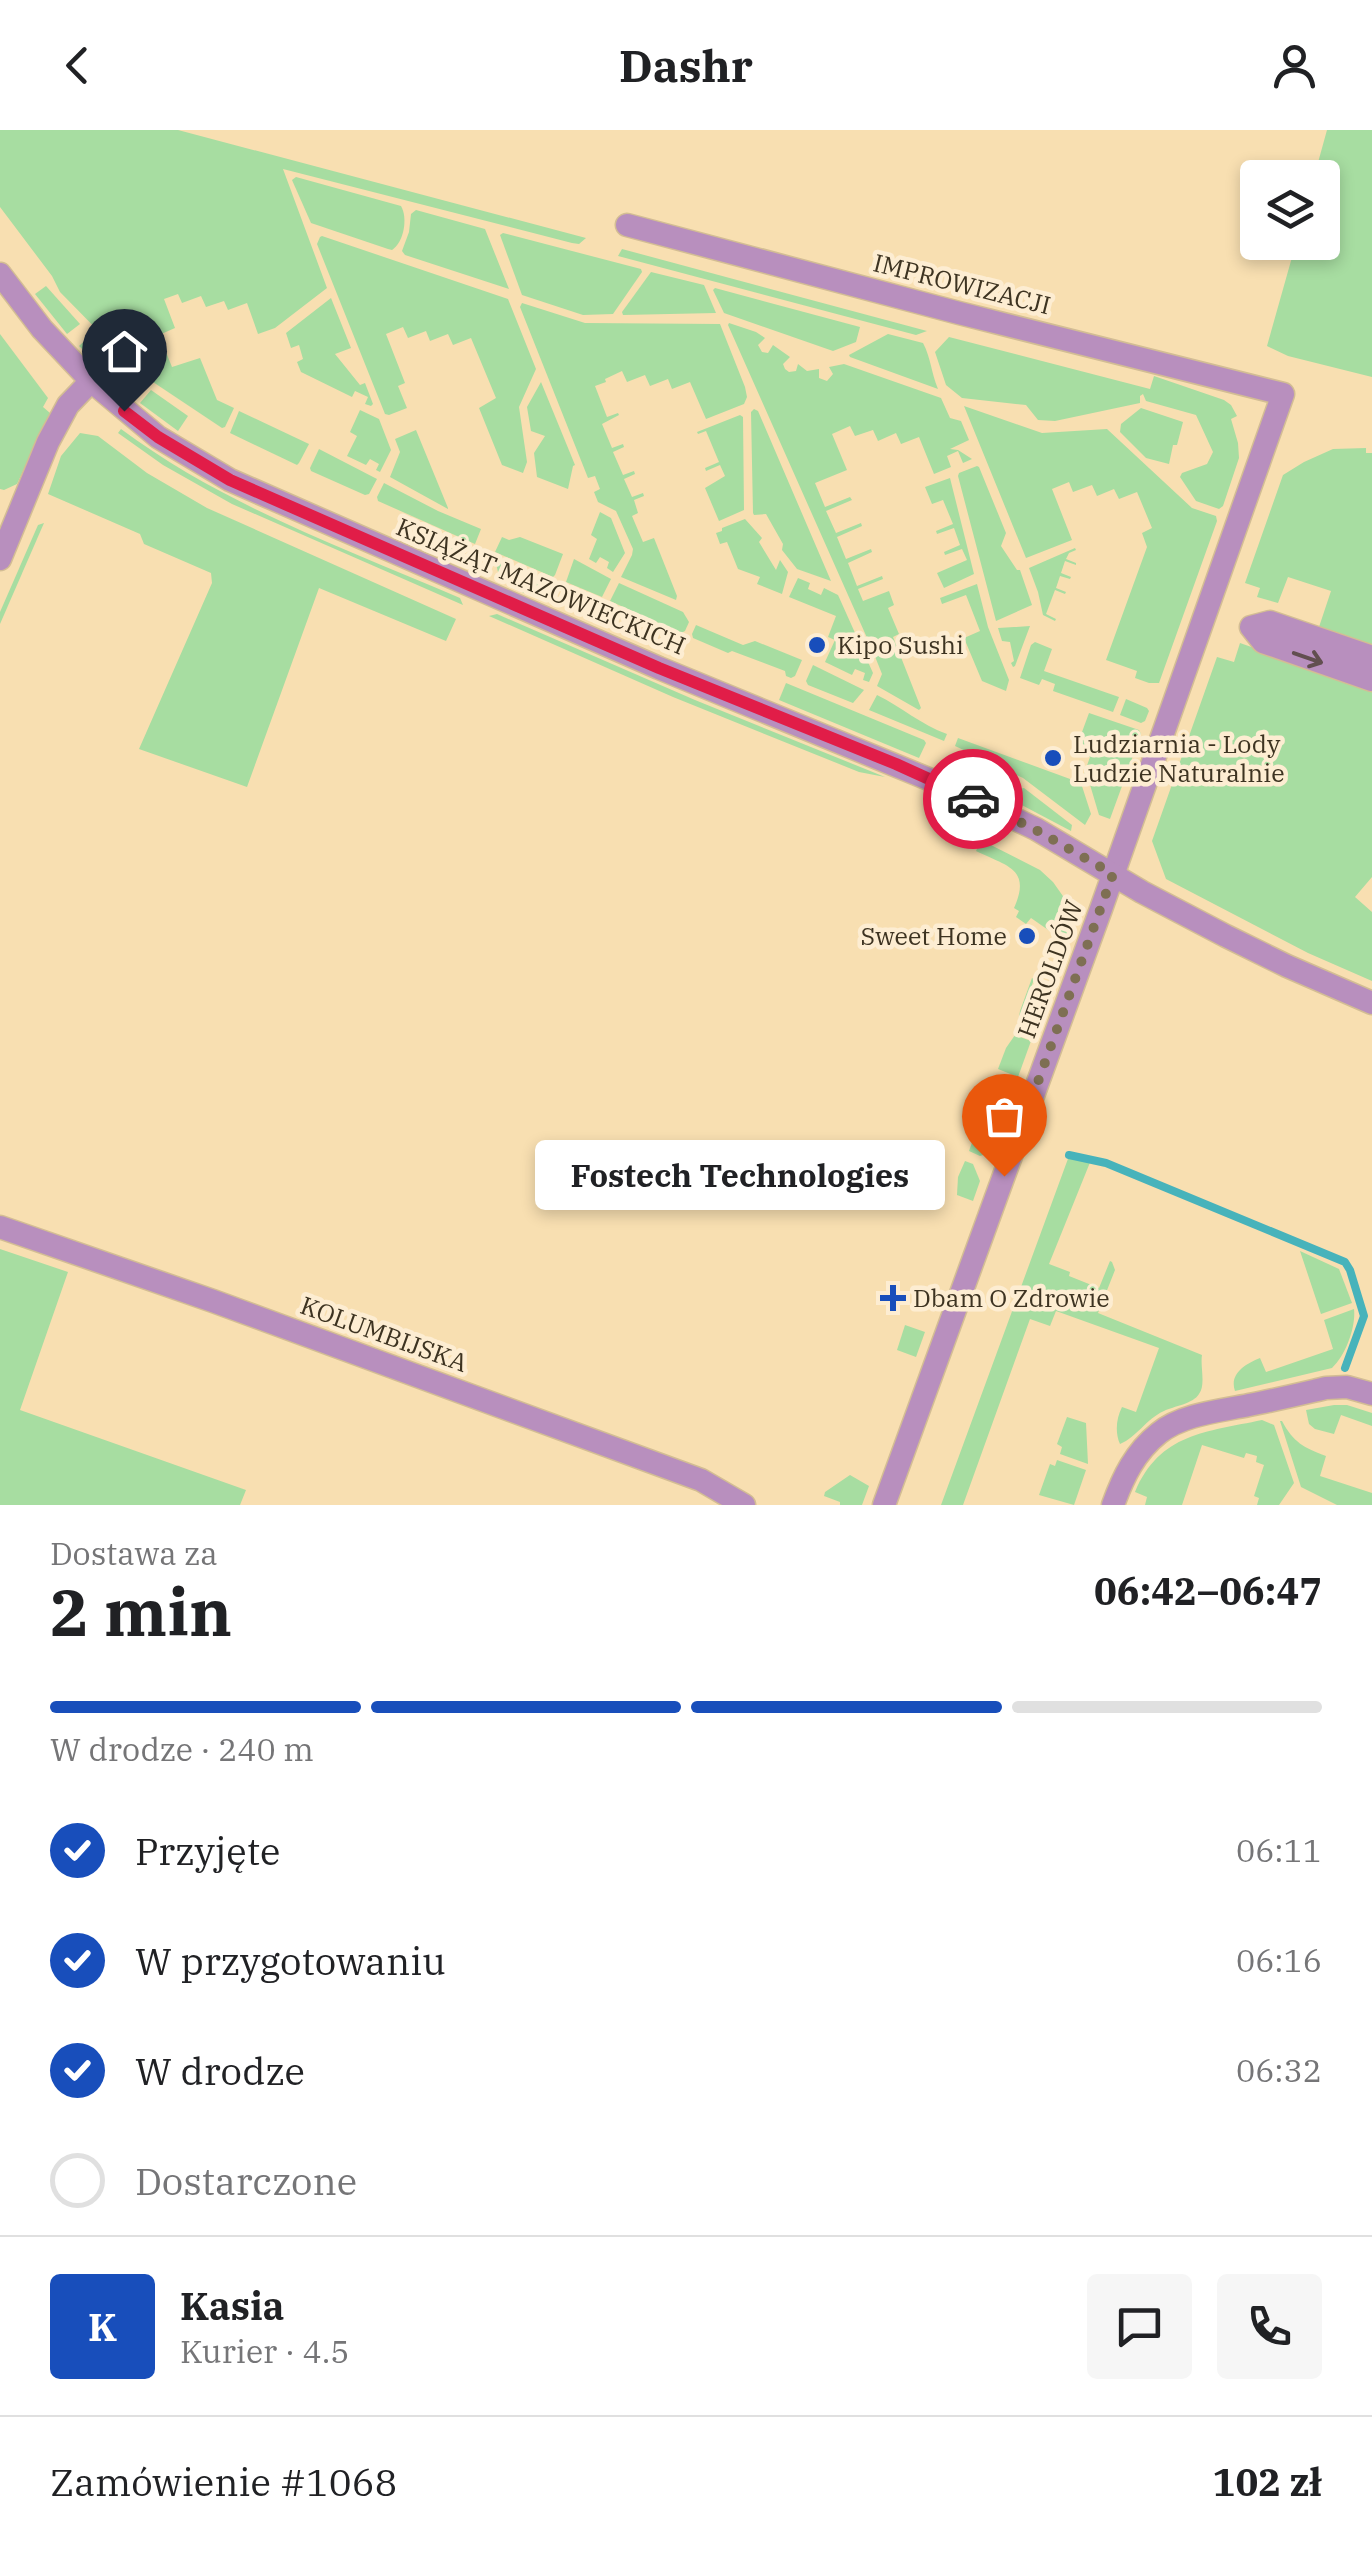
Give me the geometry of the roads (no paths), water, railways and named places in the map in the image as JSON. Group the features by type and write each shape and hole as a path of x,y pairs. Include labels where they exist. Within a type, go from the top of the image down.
{"street":[{"name":"IMPROWIZACJI","path":"627,225 1283,394"},
{"name":"KSIĄŻĄT MAZOWIECKICH","path":"0,274 42,329 91,382 158,437 230,480 659,668 943,785 1036,830 1226,936 1372,1004"},
{"path":"0,559 48,442 68,405 91,382"},
{"name":"HEROLDÓW","path":"884,1505 1283,394"},
{"path":"1372,658 1270,622 1251,627 1263,642 1372,680"},
{"name":"KOLUMBIJSKA","path":"0,1227 684,1473 744,1505"},
{"path":"1113,1505 1134,1460 1156,1436 1175,1424 1326,1388 1348,1387 1372,1394"}],"waterway":[{"path":"1069,1155 1106,1163 1345,1262 1364,1316 1345,1368"}],"place":[{"name":"Kipo Sushi","path":"817,645"},
{"name":"Ludziarnia - Lody Ludzie Naturalnie","path":"1053,758"},
{"name":"Sweet Home","path":"1027,936"},
{"name":"Fostech Technologies","path":"1004,1176"},
{"name":"Dbam O Zdrowie","path":"893,1298"}]}
